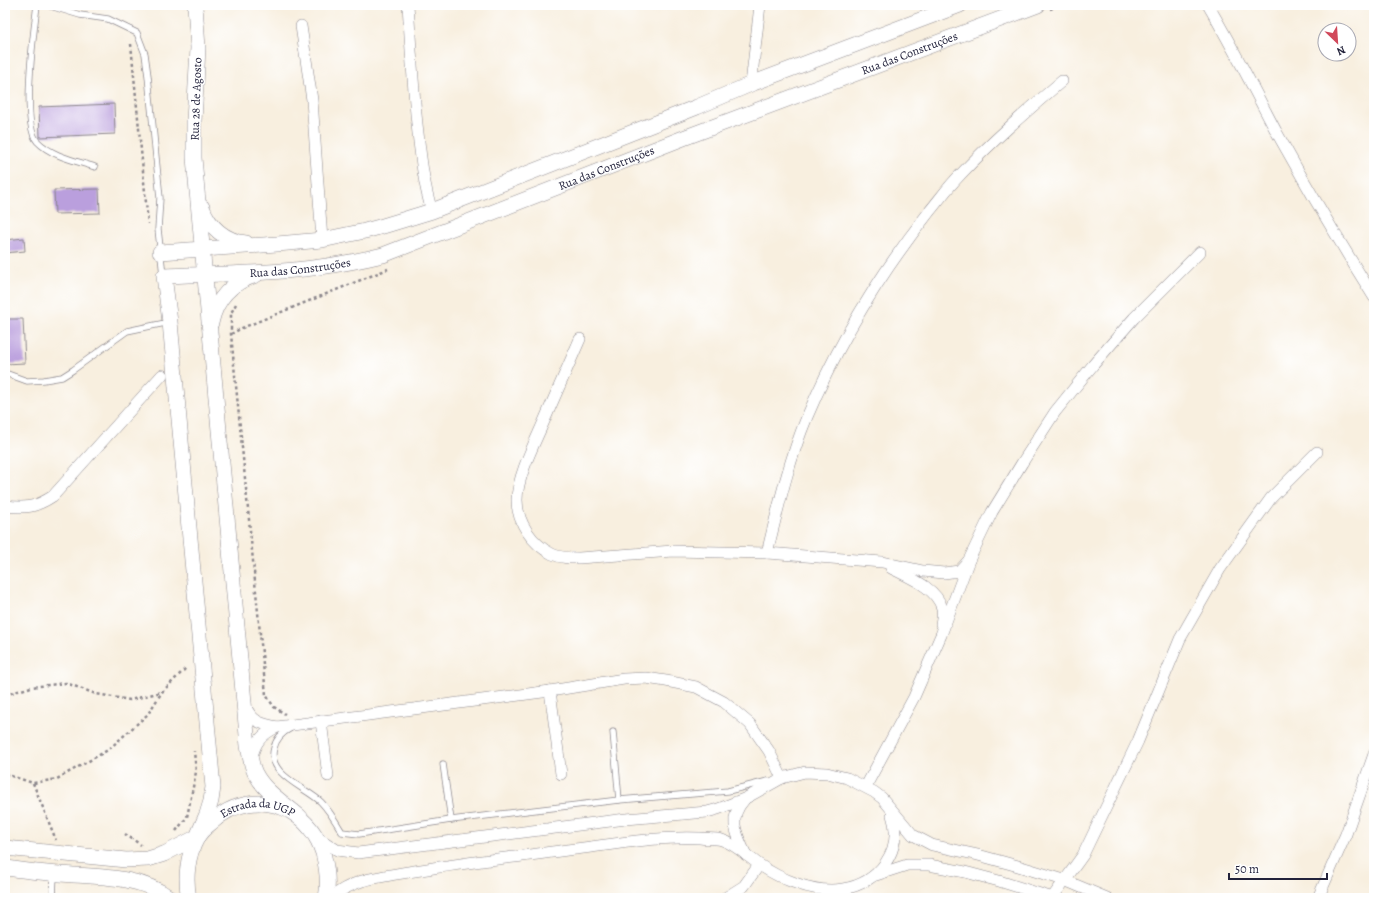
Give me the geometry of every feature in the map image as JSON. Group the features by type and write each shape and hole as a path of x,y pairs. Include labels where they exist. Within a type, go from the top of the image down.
{"street":[{"name":"Rua 28 de Agosto","path":"195,5 198,48 194,121 194,158 198,193"},
{"path":"408,5 414,100 422,163 428,198 432,211"},
{"path":"751,84 760,5"},
{"name":"Rua das Construções","path":"160,252 322,240 365,232 432,211 690,110 751,84 960,5"},
{"name":"Rua das Construções","path":"164,276 274,271 319,267 383,255 686,138 1038,5"},
{"path":"1208,5 1223,30 1277,133 1335,236 1374,297"},
{"path":"301,26 312,100 322,240"},
{"path":"767,553 784,486 807,418 837,353 873,290 914,232 959,176 1010,126 1062,81"},
{"path":"198,193 203,211 207,218 217,231 223,235 239,242 277,244"},
{"path":"198,193 209,334 248,746 255,773 264,786 300,817"},
{"path":"866,786 914,697 969,560 992,512 1022,463 1055,412 1093,365 1134,318 1200,252"},
{"path":"209,334 215,309 221,298 229,289 238,282 250,277 274,271"},
{"path":"5,848 126,860 148,859 164,854 197,837 209,808 213,787 170,322 164,276"},
{"path":"580,339 532,448 519,485 517,500 519,516 524,528 532,539 541,547 553,554 579,558 673,551 767,553 882,562 923,571 944,573 959,571 969,560"},
{"path":"5,506 33,507 43,503 53,496 162,375"},
{"path":"331,898 349,886 380,877 438,867 628,842 671,838 692,838 722,840 731,844 775,875 792,882 844,894 874,876 907,865 929,865 999,881 1052,898 1083,855 1138,741 1180,639 1220,568 1271,498 1317,452"},
{"path":"882,562 925,587 937,597 942,609 940,635"},
{"path":"244,700 249,714 257,721 277,727 550,691 624,679 646,678 696,687 724,702 750,724 769,751 782,778"},
{"path":"550,691 561,774"},
{"path":"321,721 328,776"},
{"path":"251,760 254,748 261,738 269,731 277,727"},
{"path":"1318,898 1346,834 1374,754"},
{"path":"317,837 336,850 358,853 626,819 707,812 746,798 782,778 805,772 827,773 848,778 866,786 882,798 912,835 932,845 978,855 1064,880 1107,898"},
{"path":"746,798 737,808 735,820 737,835 747,856"},
{"name":"Estrada da UGP","path":"189,898 187,879 188,868 197,837 223,813 250,803 267,804 283,808 300,817 309,826 317,837 324,855 328,881 326,898"},
{"path":"874,876 890,856 896,835 896,825 888,805"},
{"path":"724,898 744,886 759,865"},
{"path":"5,868 54,874 117,878 143,883 164,893 170,898"}],"lane":[{"path":"37,5 31,59 31,127 36,140 48,150 69,159 95,167"},
{"path":"47,5 80,15 108,19 137,33 145,54 160,198 158,229 164,276"},
{"path":"5,373 27,381 44,380 62,376 73,370 127,331 170,322"},
{"path":"301,724 282,734 275,744 272,755 275,765 280,773 322,803 342,832 359,834 451,820 619,800 728,791 782,778"},
{"path":"613,732 619,800"},
{"path":"443,764 451,820"},
{"path":"53,898 54,874"}],"path":[{"path":"129,29 149,231"},
{"path":"231,334 386,270 372,272"},
{"path":"239,299 231,313 231,334 266,695 274,708 287,715"},
{"path":"5,774 33,783 57,779 108,750 148,714 162,692 187,667 188,674"},
{"path":"5,695 31,687 66,683 96,694 130,700 162,692"},
{"path":"172,837 187,817 196,772 194,750"},
{"path":"33,783 62,854"},
{"path":"125,834 145,848"}],"building":[{"path":"114,104 115,134 40,137 39,107"},
{"path":"99,189 100,213 55,214 54,190"},
{"path":"24,238 25,251 5,253 5,240"},
{"path":"5,319 23,319 25,363 5,364"}]}
